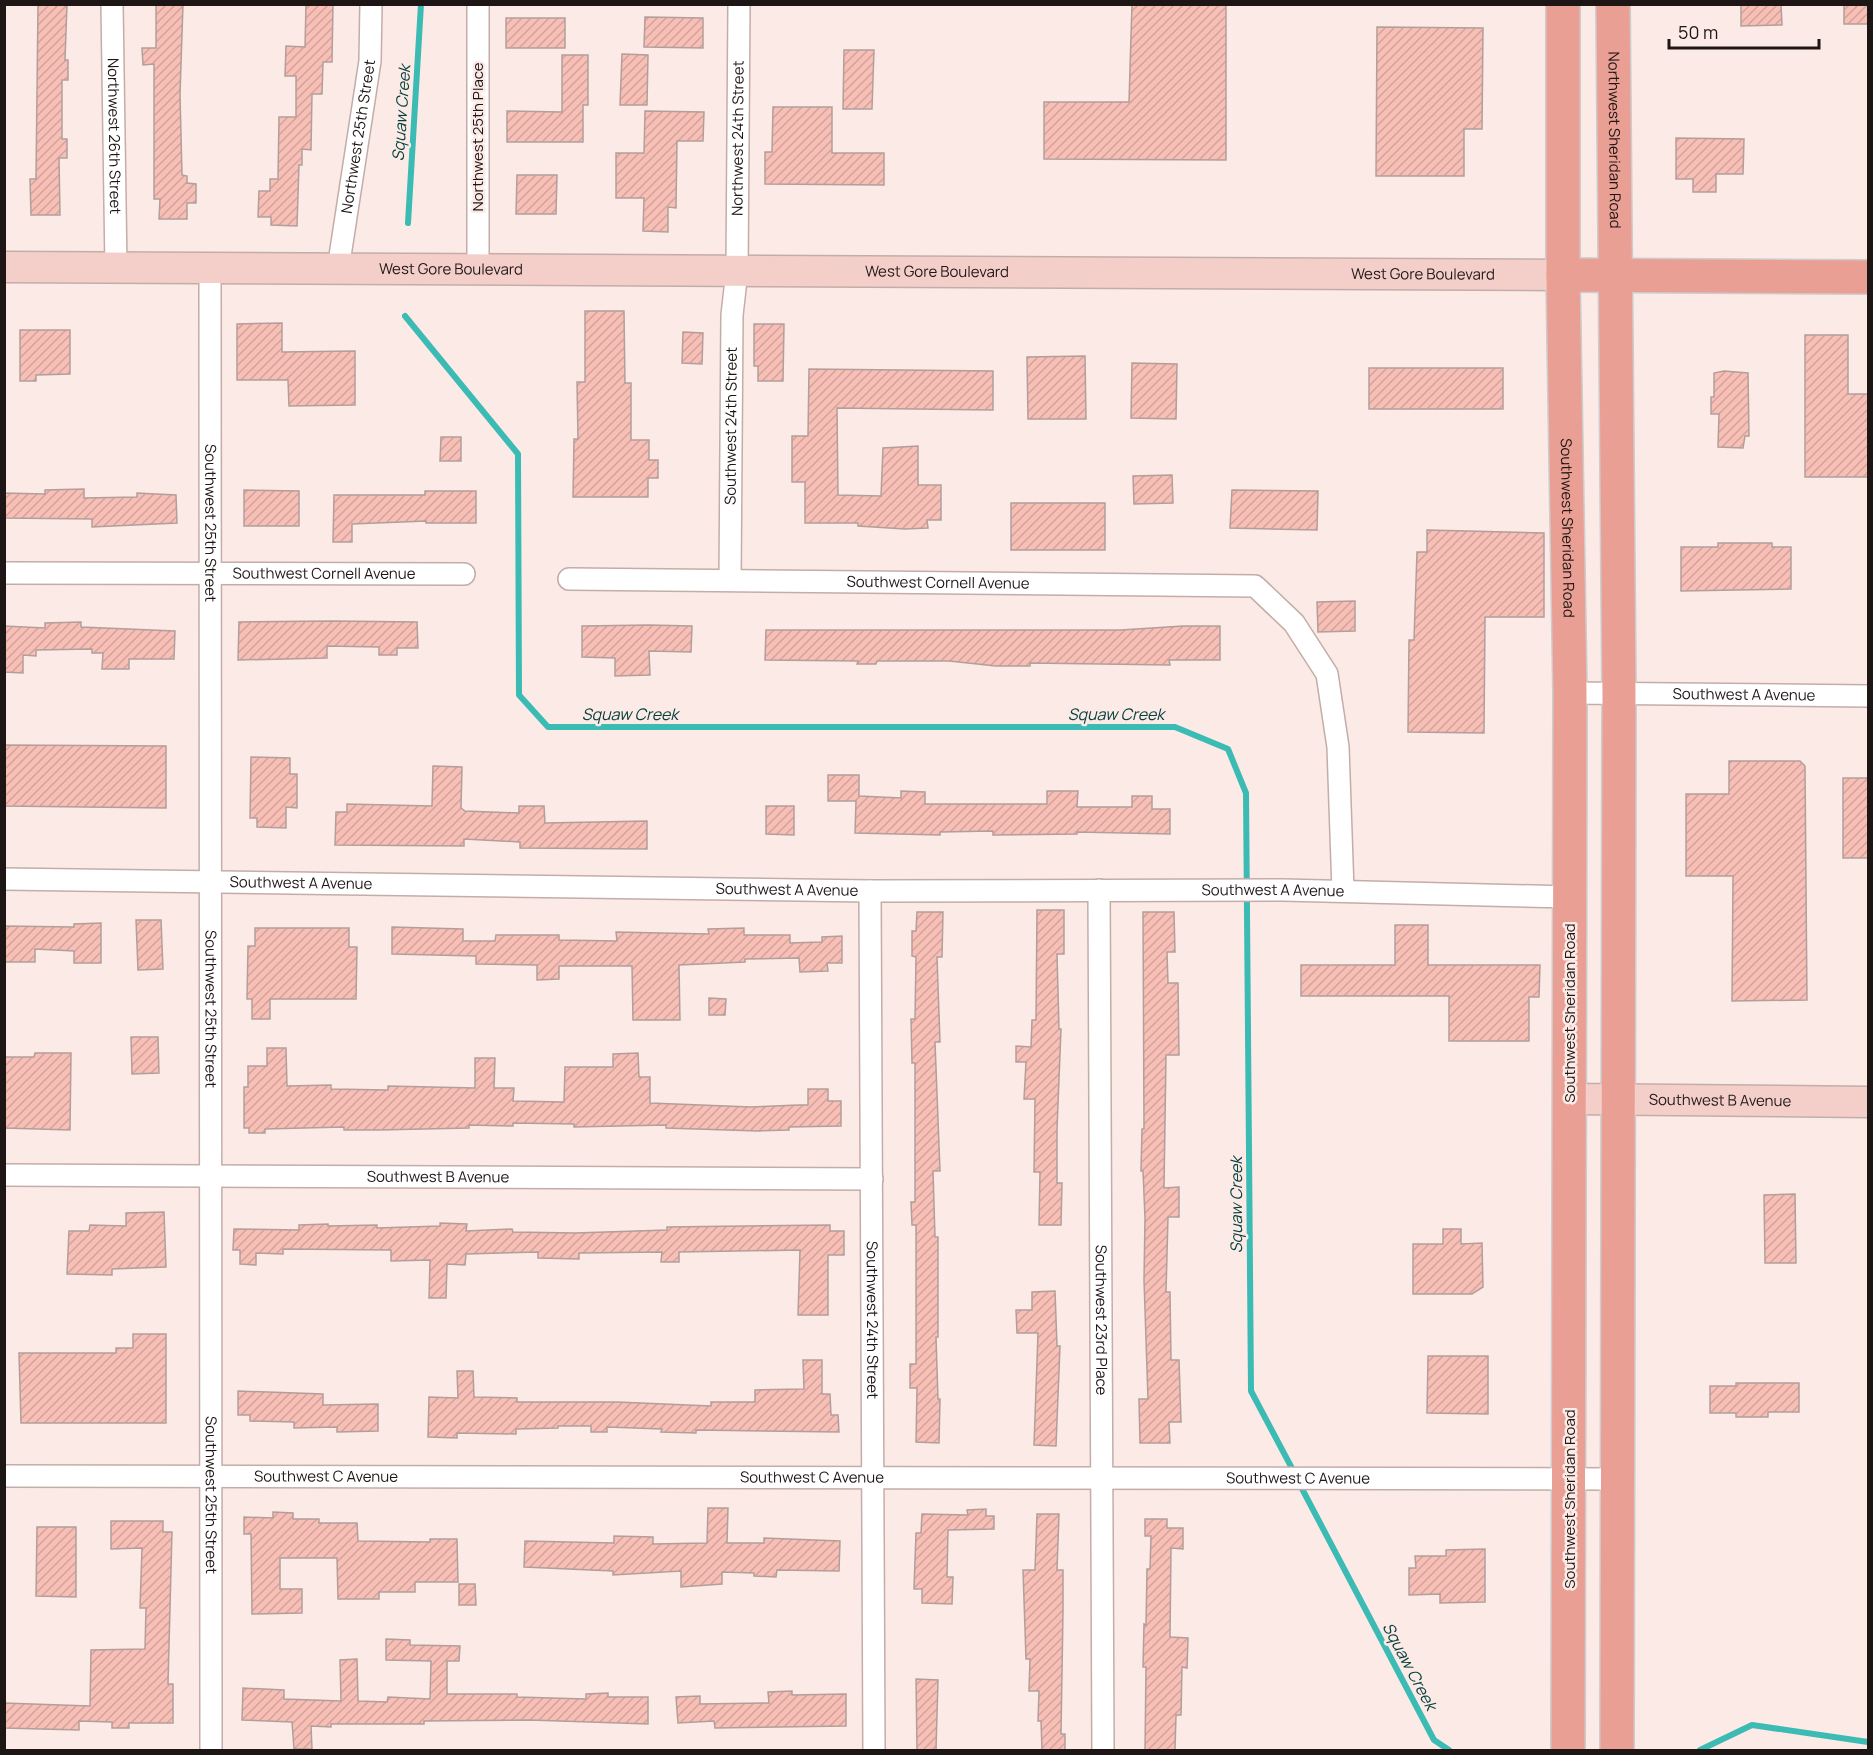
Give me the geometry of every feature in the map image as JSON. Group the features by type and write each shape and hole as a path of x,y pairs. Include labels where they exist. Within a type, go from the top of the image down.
{"main road":[{"path":"1563,4 1563,275"},
{"name":"Northwest Sheridan Road","path":"1613,4 1615,276"},
{"name":"West Gore Boulevard","path":"4,267 1869,277"},
{"name":"Southwest Sheridan Road","path":"1563,275 1570,693 1568,1750"},
{"path":"1615,276 1619,694 1617,1750"},
{"name":"Southwest B Avenue","path":"1570,1099 1869,1102"}],"street":[{"name":"Northwest 26th Street","path":"112,4 116,268"},
{"name":"Northwest 25th Street","path":"338,269 370,60 370,4"},
{"name":"Northwest 25th Place","path":"478,4 478,270"},
{"name":"Northwest 24th Street","path":"737,271 739,4"},
{"name":"Southwest 25th Street","path":"210,268 211,1750"},
{"name":"Southwest 24th Street","path":"730,580 732,315 737,271"},
{"name":"Southwest Cornell Avenue","path":"4,573 464,574"},
{"name":"Southwest Cornell Avenue","path":"569,579 1255,586 1294,622 1327,674 1338,747 1342,891"},
{"name":"Southwest A Avenue","path":"1570,693 1869,696"},
{"name":"Southwest A Avenue","path":"4,879 870,891 1283,890 1570,897"},
{"name":"Southwest 23rd Place","path":"1099,890 1103,1750"},
{"name":"Southwest 24th Street","path":"870,891 874,1750"},
{"name":"Southwest B Avenue","path":"4,1175 872,1179"},
{"name":"Southwest C Avenue","path":"4,1476 1619,1479"}],"building":[{"path":"38,4 67,4 65,60 68,60 68,80 62,80 62,139 67,139 67,158 59,158 60,215 31,215 30,179 36,179"},
{"path":"156,4 183,4 180,95 182,175 187,176 187,183 196,184 196,203 187,203 187,219 159,219 160,199 154,199 154,64 143,65 142,48 156,48"},
{"path":"306,4 333,4 332,62 323,62 322,94 312,94 311,150 302,149 302,165 299,165 297,226 271,225 271,217 258,217 259,191 270,191 270,179 278,179 279,117 296,117 296,76 285,76 286,46 305,47"},
{"path":"1132,4 1226,4 1226,160 1044,159 1044,102 1129,102"},
{"path":"1741,4 1781,4 1782,25 1741,26"},
{"path":"1844,4 1869,4 1869,24 1844,24"},
{"path":"645,17 703,18 703,48 644,47"},
{"path":"506,18 565,18 565,48 506,48"},
{"path":"1377,27 1483,28 1482,129 1464,129 1464,176 1376,176"},
{"path":"844,50 874,50 872,109 843,109"},
{"path":"622,54 648,55 647,105 620,105"},
{"path":"562,55 588,55 588,105 583,105 583,142 507,142 507,111 562,112"},
{"path":"773,107 832,107 832,153 884,153 884,185 765,184 765,152 772,152"},
{"path":"645,111 704,112 703,141 677,141 676,208 668,207 668,232 643,231 644,198 616,198 616,153 644,153"},
{"path":"1676,138 1744,139 1743,174 1716,174 1716,192 1693,192 1693,179 1676,179"},
{"path":"517,175 557,175 556,214 516,214"},
{"path":"585,311 624,311 625,383 631,383 631,440 649,440 649,460 658,460 658,478 648,478 648,497 573,497 574,439 578,439 577,382 585,382"},
{"path":"282,323 282,352 355,351 355,405 289,406 288,380 237,380 237,324"},
{"path":"754,324 784,324 783,381 758,381 758,366 754,366"},
{"path":"20,330 70,330 70,374 36,375 36,381 20,381"},
{"path":"683,332 703,333 702,364 682,363"},
{"path":"1805,335 1848,335 1848,394 1869,394 1869,477 1805,477"},
{"path":"1085,356 1086,419 1028,419 1027,357"},
{"path":"1132,363 1177,364 1176,419 1131,418"},
{"path":"1369,368 1503,368 1503,409 1369,409"},
{"path":"809,369 993,371 993,410 837,408 838,495 881,496 883,448 918,446 918,485 941,485 941,520 927,520 928,528 905,529 858,526 858,523 805,523 805,482 792,482 792,436 808,436"},
{"path":"1724,371 1748,373 1749,436 1745,436 1743,448 1718,447 1719,414 1711,414 1711,397 1714,397 1714,373"},
{"path":"441,437 461,437 461,461 440,461"},
{"path":"1172,475 1173,503 1134,504 1133,476"},
{"path":"84,489 84,498 137,497 137,493 176,495 177,523 92,527 92,519 4,518 4,493 45,494 45,490"},
{"path":"244,490 299,491 299,526 244,526"},
{"path":"1232,490 1318,491 1317,530 1230,528"},
{"path":"425,491 476,491 476,523 426,523 426,521 352,524 352,542 333,542 334,495 425,495"},
{"path":"1011,503 1105,503 1105,550 1011,550"},
{"path":"1427,530 1544,533 1544,617 1485,617 1484,733 1408,732 1409,640 1414,640 1417,552 1427,552"},
{"path":"1718,543 1772,543 1772,547 1791,547 1791,589 1681,591 1681,547 1718,547"},
{"path":"1355,601 1355,631 1318,632 1317,602"},
{"path":"81,622 81,627 175,631 174,659 129,659 129,669 102,669 103,653 92,653 92,649 36,650 36,656 23,655 23,673 4,672 4,626 45,628 45,623"},
{"path":"239,622 417,622 418,648 397,648 397,655 379,655 379,647 327,646 327,658 238,660"},
{"path":"582,626 692,626 691,652 649,651 650,675 615,676 615,658 582,657"},
{"path":"1220,626 1220,660 1169,660 1170,665 1030,663 1030,666 996,666 949,661 877,661 876,664 857,664 858,661 765,660 766,630 1121,630"},
{"path":"4,745 166,746 166,808 4,806"},
{"path":"251,757 290,758 290,774 297,774 297,808 286,807 286,828 257,827 257,818 250,818"},
{"path":"1729,761 1800,761 1805,766 1807,1000 1732,1001 1733,876 1686,876 1686,794 1729,794"},
{"path":"433,766 462,767 461,808 465,811 519,813 519,806 544,806 545,823 647,821 647,849 520,848 520,842 464,839 464,846 335,845 336,812 347,812 347,804 432,806"},
{"path":"828,775 859,775 859,796 901,798 901,791 925,792 925,804 1047,804 1047,791 1078,791 1077,807 1132,807 1132,796 1152,796 1152,809 1170,809 1170,834 1077,832 1077,834 993,835 993,831 940,832 940,835 855,833 856,801 828,801"},
{"path":"1843,778 1869,778 1869,858 1843,858"},
{"path":"766,806 794,806 794,835 766,834"},
{"path":"1037,910 1064,910 1064,954 1057,954 1059,1029 1061,1029 1057,1183 1062,1183 1061,1225 1039,1225 1040,1172 1034,1172 1035,1099 1024,1099 1026,1062 1016,1062 1016,1046 1031,1047 1032,1020 1036,1020"},
{"path":"917,912 943,912 942,957 937,957 940,1042 935,1042 940,1171 933,1171 935,1237 938,1237 938,1337 936,1337 938,1399 940,1399 939,1443 916,1442 917,1388 910,1388 910,1364 916,1364 916,1225 912,1225 911,1202 915,1202 915,1063 912,1063 911,1019 915,1019 916,957 912,956 912,931 916,931"},
{"path":"1143,912 1174,912 1175,952 1167,952 1168,983 1178,983 1179,1055 1166,1055 1164,1188 1179,1187 1179,1217 1168,1217 1166,1292 1170,1292 1171,1360 1179,1360 1181,1422 1169,1422 1170,1443 1140,1443 1139,1399 1148,1399 1144,1280 1145,1218 1143,1171 1141,1171 1142,1129 1144,1129"},
{"path":"136,920 161,920 163,969 138,970"},
{"path":"101,923 101,963 74,963 74,951 35,949 35,962 4,962 4,926 74,927 74,924"},
{"path":"1395,925 1428,925 1428,965 1540,965 1539,997 1529,997 1529,1041 1449,1041 1449,996 1301,996 1301,965 1395,965"},
{"path":"392,927 463,929 463,941 495,941 496,935 559,935 559,940 617,941 616,932 709,934 708,929 744,928 744,935 790,935 790,943 822,942 822,937 842,936 842,963 827,963 828,971 800,972 799,958 745,959 745,962 679,965 680,1020 633,1020 632,966 559,966 559,979 537,980 537,965 476,964 476,956 392,954"},
{"path":"255,928 349,928 349,947 357,947 356,999 270,999 270,1019 252,1019 252,999 247,999 248,946 255,946"},
{"path":"709,998 726,999 725,1015 709,1015"},
{"path":"131,1037 158,1037 159,1073 132,1074"},
{"path":"267,1048 286,1048 287,1086 331,1085 331,1089 388,1090 388,1086 475,1088 475,1058 495,1058 494,1088 514,1088 513,1101 564,1102 565,1067 613,1067 613,1054 638,1053 639,1077 650,1077 650,1103 751,1107 808,1105 808,1089 828,1089 828,1101 841,1101 841,1126 789,1127 789,1130 758,1131 666,1128 666,1125 574,1127 574,1124 513,1123 513,1126 469,1125 469,1128 265,1129 265,1133 249,1133 249,1128 244,1128 244,1087 248,1087 248,1066 267,1066"},
{"path":"35,1053 71,1053 70,1130 4,1128 4,1057 34,1057"},
{"path":"1795,1194 1796,1263 1765,1263 1764,1195"},
{"path":"164,1212 166,1267 112,1269 112,1275 67,1274 69,1231 89,1231 90,1225 126,1226 126,1213"},
{"path":"440,1223 467,1224 466,1231 512,1229 513,1232 575,1233 667,1230 667,1227 830,1225 830,1231 844,1231 844,1255 828,1255 828,1315 798,1315 800,1250 679,1252 679,1262 661,1262 662,1252 579,1253 579,1259 538,1258 538,1252 466,1254 465,1265 447,1264 446,1298 429,1298 430,1260 391,1261 391,1250 283,1249 283,1254 256,1253 256,1265 240,1264 240,1250 233,1250 234,1229 299,1230 299,1225 328,1224 328,1226 377,1225 377,1228 440,1226"},
{"path":"1443,1229 1461,1229 1461,1244 1482,1243 1483,1287 1472,1294 1413,1294 1413,1244 1443,1244"},
{"path":"1055,1291 1057,1346 1060,1346 1056,1446 1034,1445 1038,1333 1017,1333 1016,1310 1032,1310 1032,1292"},
{"path":"133,1334 166,1334 166,1423 21,1423 19,1353 116,1353 116,1348 133,1348"},
{"path":"1428,1356 1488,1356 1488,1414 1427,1413"},
{"path":"803,1360 822,1360 822,1394 830,1394 831,1415 838,1415 839,1432 696,1430 696,1433 607,1427 607,1432 591,1432 591,1426 558,1426 558,1428 516,1429 516,1434 457,1433 457,1438 428,1437 429,1397 458,1398 457,1371 473,1371 474,1397 517,1398 517,1402 617,1402 711,1406 711,1402 755,1402 755,1390 804,1389"},
{"path":"1736,1383 1799,1383 1799,1412 1768,1412 1768,1417 1736,1417 1736,1413 1710,1413 1710,1386 1736,1386"},
{"path":"238,1391 323,1394 323,1405 378,1404 378,1431 337,1432 337,1427 294,1428 294,1422 250,1421 250,1415 238,1415"},
{"path":"708,1508 728,1508 727,1543 764,1543 764,1538 840,1541 839,1571 777,1570 776,1577 754,1576 754,1573 722,1572 722,1584 681,1587 681,1571 613,1575 613,1571 524,1567 525,1541 614,1543 614,1536 653,1537 653,1544 707,1543"},
{"path":"986,1509 986,1516 994,1516 994,1529 948,1530 947,1577 953,1577 952,1604 922,1603 922,1589 914,1589 916,1533 921,1533 922,1514 968,1515 967,1510"},
{"path":"273,1512 293,1513 293,1519 319,1519 319,1523 357,1523 358,1541 430,1542 430,1539 457,1539 458,1582 415,1582 415,1592 379,1592 379,1599 338,1599 337,1558 280,1558 280,1589 302,1589 302,1613 252,1614 251,1534 244,1534 244,1517 273,1518"},
{"path":"1037,1514 1059,1514 1057,1570 1063,1570 1061,1734 1065,1734 1065,1750 1042,1750 1041,1721 1038,1721 1039,1691 1029,1691 1030,1659 1026,1659 1023,1570 1035,1570"},
{"path":"1145,1519 1167,1519 1167,1528 1183,1528 1183,1549 1171,1548 1170,1637 1188,1638 1187,1668 1182,1667 1181,1715 1176,1715 1175,1750 1145,1750 1144,1624 1146,1625 1147,1569 1150,1569 1151,1536 1145,1536"},
{"path":"111,1521 163,1521 163,1532 172,1532 168,1684 173,1684 173,1723 129,1723 129,1728 112,1728 112,1722 79,1721 79,1730 4,1728 4,1703 90,1706 91,1650 145,1649 146,1608 140,1608 142,1548 111,1549"},
{"path":"37,1527 76,1527 76,1597 36,1596"},
{"path":"1485,1549 1485,1602 1440,1603 1440,1594 1409,1595 1409,1568 1416,1568 1415,1556 1446,1556 1446,1550"},
{"path":"459,1584 475,1584 476,1605 459,1605"},
{"path":"386,1639 410,1640 410,1645 460,1646 459,1661 447,1661 447,1694 517,1694 517,1697 586,1699 586,1694 608,1693 608,1697 648,1697 648,1724 530,1720 424,1721 424,1724 331,1724 331,1727 311,1726 312,1749 294,1749 292,1722 242,1720 243,1688 284,1690 284,1699 341,1701 340,1660 357,1659 358,1701 387,1702 388,1697 430,1699 431,1661 386,1660"},
{"path":"916,1679 938,1680 936,1750 917,1750"},
{"path":"792,1691 792,1695 846,1694 846,1726 715,1728 714,1721 678,1723 676,1697 700,1696 700,1704 769,1703 768,1692"}],"waterway":[{"name":"Squaw Creek","path":"408,223 421,4"},
{"name":"Squaw Creek","path":"405,316 518,454 519,695 548,727 1175,727 1228,749 1246,793 1251,1391 1295,1474"},
{"name":"Squaw Creek","path":"1299,1483 1434,1740 1449,1750"},
{"name":"Squaw Creek","path":"1700,1750 1752,1725 1868,1742"}]}
